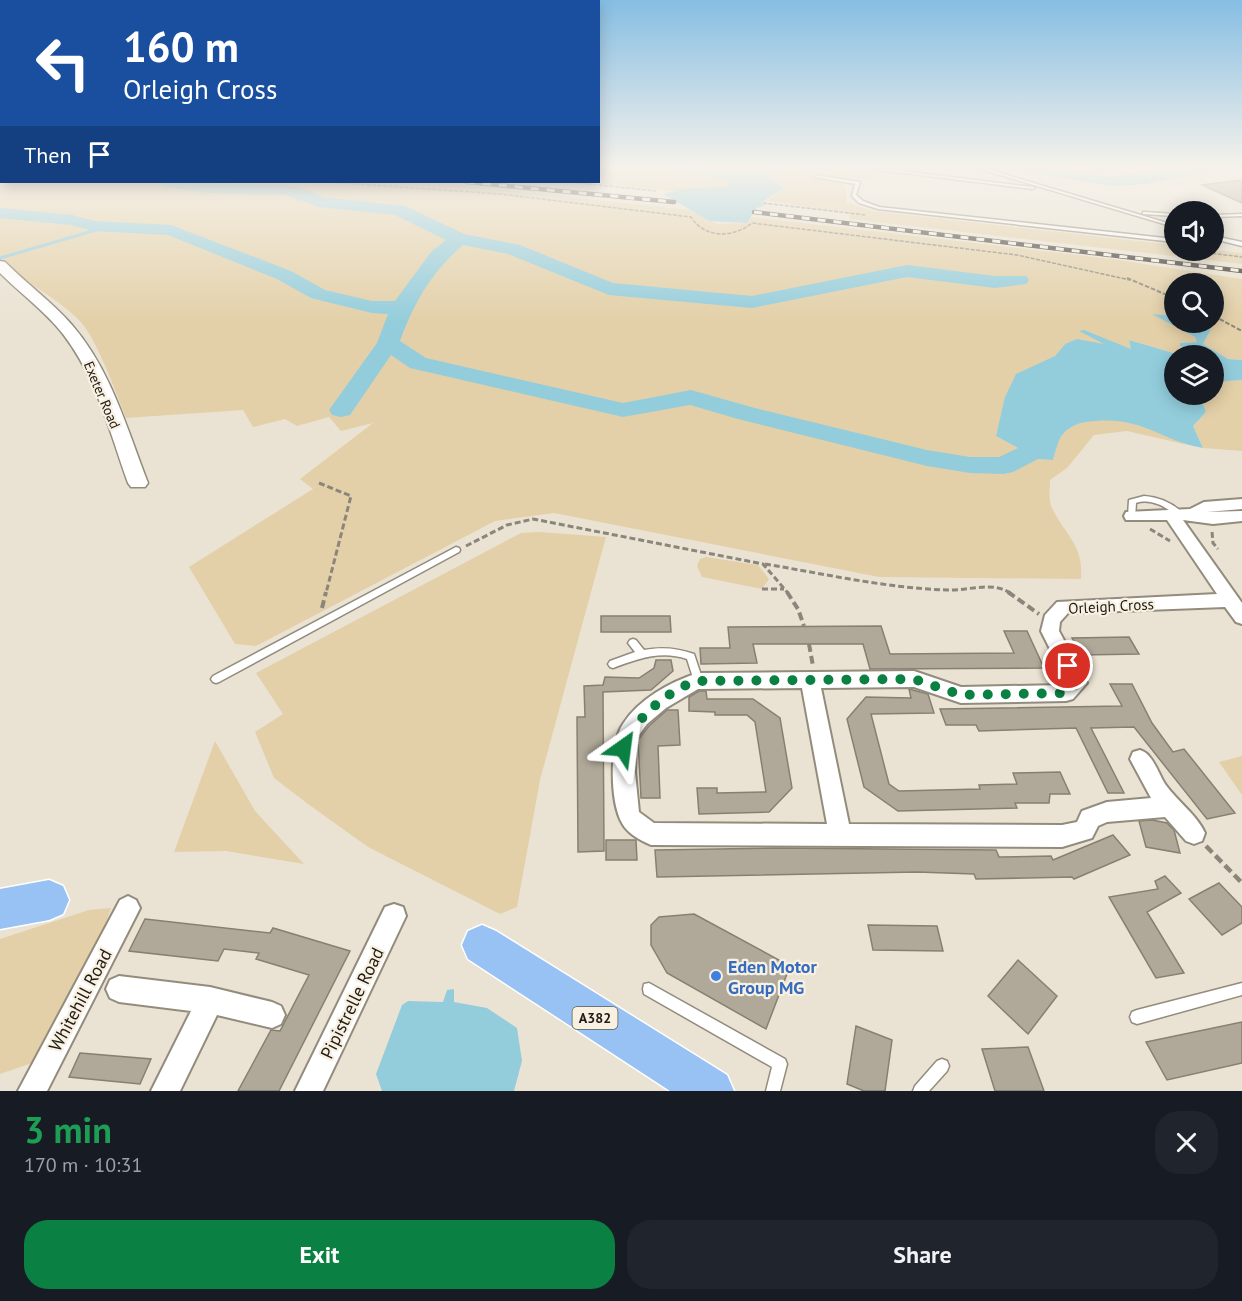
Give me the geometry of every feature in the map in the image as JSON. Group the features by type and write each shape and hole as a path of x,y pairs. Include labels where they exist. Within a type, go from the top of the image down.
{"main road":[{"path":"0,909 49,900"},
{"name":"A382","path":"482,945 711,1091"}],"street":[{"name":"Exeter Road","path":"4,274 66,328 82,350 97,377 138,483"},
{"path":"1138,522 1182,515 1204,507 1242,504"},
{"path":"1182,515 1213,519 1242,516"},
{"path":"1182,515 1242,617"},
{"name":"Orleigh Cross","path":"1167,807 1107,812 1090,818 1084,831 1062,836 651,834 638,826 628,812 623,748 628,732 673,691 698,681 914,679 961,695 1066,693 1077,683 1050,631 1051,620 1063,607 1230,600"},
{"path":"813,680 840,834"},
{"path":"1140,759 1153,788 1167,807 1194,833"},
{"name":"Whitehill Road","path":"32,1091 128,908"},
{"name":"Pipistrelle Road","path":"309,1091 394,916"},
{"path":"119,989 210,1000 272,1015"},
{"path":"165,1091 210,1000"}],"lane":[{"path":"985,220 1164,240"},
{"path":"1224,241 1242,244"},
{"path":"216,679 325,623 456,550"},
{"path":"633,644 641,653"},
{"path":"613,664 641,653 679,651 691,657 698,681"},
{"path":"649,989 780,1064 773,1091"},
{"path":"1137,1017 1242,989"},
{"path":"920,1091 942,1066"}],"path":[{"path":"692,220 694,225 705,232 729,234 743,232 752,223 1017,255 1126,278 1164,294"},
{"path":"1224,254 1242,256"},
{"path":"1224,321 1242,331"},
{"path":"319,483 351,496 321,614 325,623"},
{"path":"456,550 507,525 532,519 763,564 899,586 949,590 1004,589 1051,620"},
{"path":"1138,522 1177,547"},
{"path":"763,564 785,589 802,616 804,626"},
{"path":"762,589 785,589"},
{"path":"809,644 813,680"},
{"path":"1194,833 1242,884"}],"shaded area":[{"path":"0,220 709,220 717,224 747,223 750,220 777,220 1112,259 1203,273 1164,273 1164,316 1155,315 1164,320 1164,333 1188,333 1198,342 1164,345 1164,350 1129,340 1132,349 1107,345 1065,344 1055,356 1040,364 996,436 1038,459 1053,460 1061,437 1076,424 1091,419 1107,419 1142,426 1188,445 1127,431 1094,435 1067,468 1050,480 1051,505 1077,549 1080,557 1081,579 879,577 554,513 495,521 256,646 235,644 189,567 313,489 300,479 373,423 341,431 329,417 297,426 285,419 253,427 243,410 126,418 105,365 84,326 68,310 0,258"},
{"path":"858,220 952,220 1164,244 1164,255"},
{"path":"1224,251 1242,253 1242,264 1216,261 1224,261"},
{"path":"1224,276 1242,279 1242,360 1224,357 1224,345 1203,344 1209,333 1224,333"},
{"path":"1242,380 1242,451 1203,448 1193,426 1206,412 1203,405 1224,405 1224,381"},
{"path":"540,532 606,537 540,780 517,907 500,914 368,847 274,778 255,732 283,714 256,673 521,533"},
{"path":"706,557 758,565 769,579 762,589 702,577 697,566 700,559"},
{"path":"215,741 255,811 304,864 226,851 174,852"},
{"path":"1242,756 1242,795 1219,762"},
{"path":"111,908 103,932 35,1062 0,1074 0,939 89,910"}],"water":[{"path":"708,220 749,220 747,223"},
{"path":"1152,314 1164,315 1164,320"},
{"path":"1084,330 1131,349 1129,340 1164,350 1164,405 1203,405 1206,412 1193,426 1203,448 1188,445 1140,426 1113,421 1087,422 1070,428 1061,437 1053,460 1038,459 996,436 1005,397 1016,374 1055,356 1065,344 1077,339 1104,344 1079,331"},
{"path":"1188,333 1209,333 1203,344 1205,345 1180,345 1180,343 1197,342 1195,337"},
{"path":"1224,357 1242,360 1242,380 1224,381"},
{"path":"454,989 454,1002 487,1008 517,1028 522,1061 514,1091 382,1091 376,1074 402,1005 408,1001 443,1002 447,990"}],"building":[{"path":"601,616 670,616 671,632 601,632"},
{"path":"881,626 890,654 1014,653 1004,631 1027,631 1044,668 870,669 863,644 753,644 757,663 701,664 700,648 730,648 728,627"},
{"path":"1129,637 1139,654 1081,655 1072,638"},
{"path":"656,660 671,660 673,671 651,690 603,692 604,851 578,852 577,717 585,717 584,686 603,685 605,677 639,678 654,668"},
{"path":"1110,684 1132,684 1152,723 1173,752 1184,749 1235,813 1207,819 1134,727 1091,728 1124,793 1108,793 1076,728 979,731 976,725 946,725 940,709 1122,706"},
{"path":"909,689 928,694 934,713 871,714 889,784 899,791 980,789 979,785 1017,784 1013,773 1060,772 1070,794 1050,794 1049,803 1015,803 1017,808 898,811 864,787 847,719 866,697 911,698"},
{"path":"699,691 706,691 707,699 753,699 780,718 792,788 769,812 699,814 697,788 717,788 717,793 766,792 755,722 747,715 715,715 715,712 689,711 689,697"},
{"path":"667,710 678,710 680,745 658,746 660,798 641,798 638,740 649,726"},
{"path":"1152,820 1167,823 1174,830 1180,853 1146,847 1139,821"},
{"path":"1113,835 1130,855 1074,879 1072,877 976,879 974,874 917,872 657,877 655,850 777,848 996,850 999,857 1051,856 1053,860"},
{"path":"606,840 636,840 637,860 606,860"},
{"path":"1165,876 1181,893 1147,912 1184,973 1156,978 1109,897 1158,889 1155,881"},
{"path":"1219,883 1242,907 1242,923 1222,935 1189,899"},
{"path":"694,914 790,966 766,1029 667,973 651,945 651,925 659,917"},
{"path":"145,919 270,933 273,928 350,951 279,1091 238,1091 271,1030 280,1031 309,975 256,959 259,953 224,949 218,961 129,951"},
{"path":"868,925 937,926 943,951 873,950"},
{"path":"1018,960 1057,996 1028,1034 988,996"},
{"path":"1242,1022 1242,1063 1167,1080 1146,1042"},
{"path":"856,1026 892,1040 885,1091 864,1091 847,1084"},
{"path":"1028,1047 1044,1091 995,1091 982,1049"},
{"path":"80,1053 151,1059 140,1084 69,1077"}],"waterway":[{"path":"72,220 93,226 171,230 284,275 318,294 372,307 401,308"},
{"path":"420,220 459,239"},
{"path":"0,258 110,226"},
{"path":"401,308 438,256 459,239"},
{"path":"459,239 513,249 609,289 752,302 907,271 995,282 1019,280"},
{"path":"388,343 401,308"},
{"path":"341,410 388,343"},
{"path":"388,343 418,363 623,410 691,397 747,414 927,458 970,465 1003,466 1029,453"}],"railway":[{"path":"819,220 1242,271"}],"place":[{"name":"Eden Motor Group MG","path":"716,976"}],"route":[{"path":"623,748 628,732 673,691 698,681 914,679 961,695 1066,693 1077,683 1068,666"}]}
